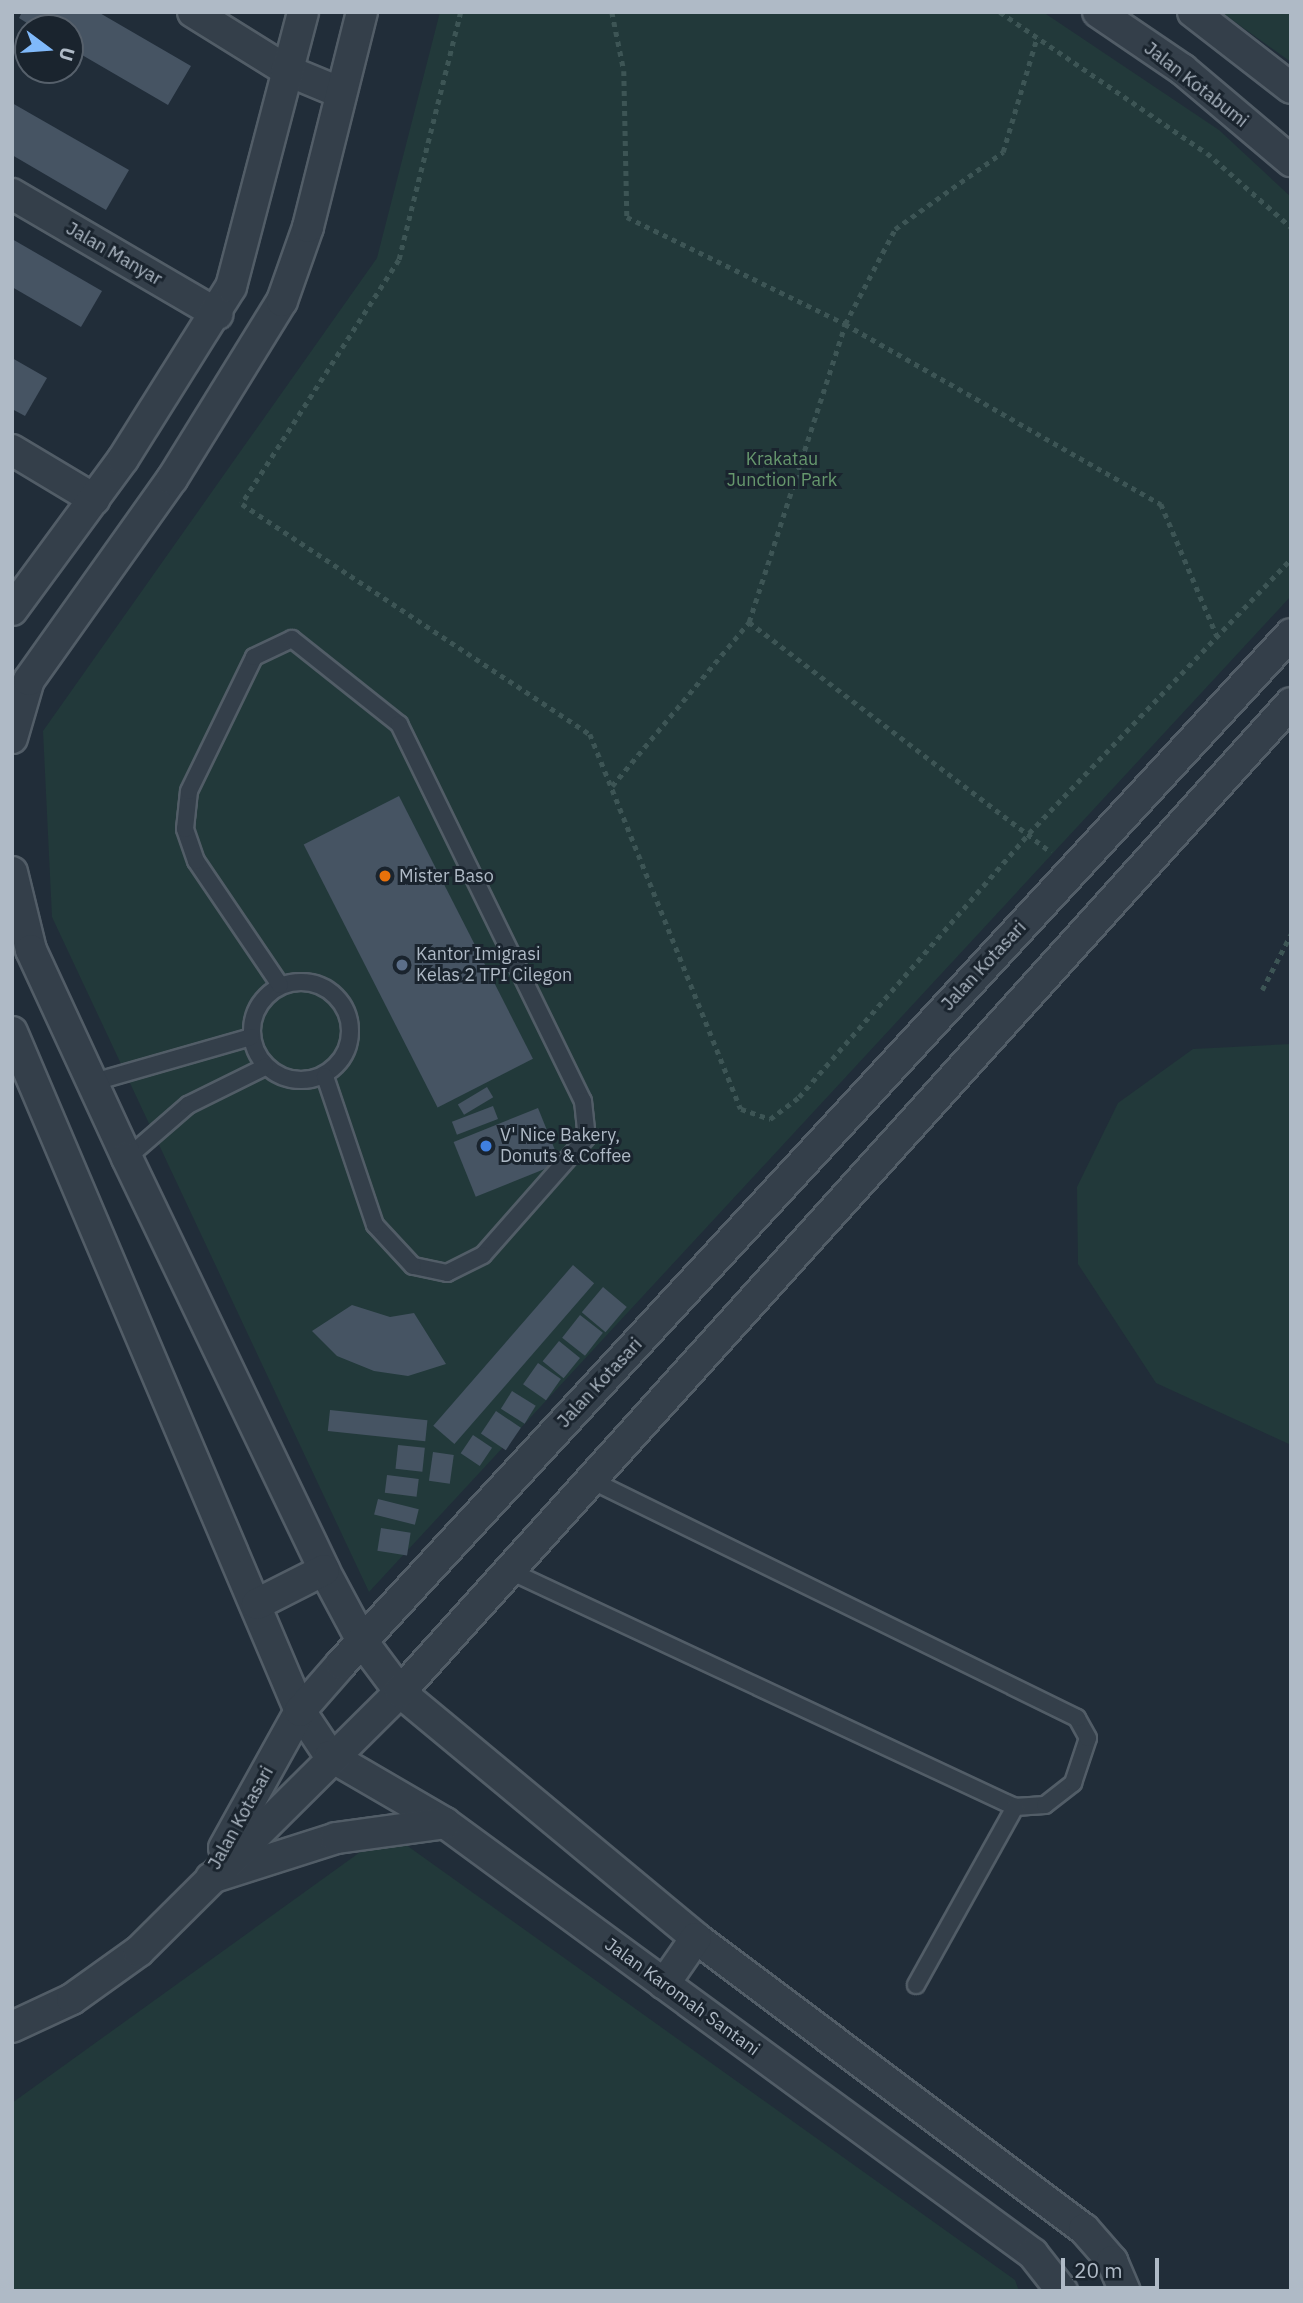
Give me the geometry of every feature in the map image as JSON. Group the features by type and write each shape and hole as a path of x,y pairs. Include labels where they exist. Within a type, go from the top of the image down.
{"street":[{"path":"193,12 286,70 339,92"},
{"path":"12,610 94,499 217,314 245,246 286,70 303,12"},
{"path":"12,738 21,677 172,479 282,301 308,227 339,92 362,12"},
{"name":"Jalan Kotabumi","path":"1098,12 1182,69 1291,161"},
{"path":"1193,12 1291,88"},
{"name":"Jalan Manyar","path":"12,194 217,314"},
{"path":"12,450 94,499"},
{"name":"Jalan Kotasari","path":"207,1879 300,1711 1291,634"},
{"name":"Jalan Kotasari","path":"207,1879 330,1756 400,1692 593,1481 1291,703"},
{"path":"12,872 31,950 127,1158 324,1570 362,1641 400,1692 696,1938 1084,2229 1112,2261 1125,2291"},
{"name":"Jalan Karomah Santani","path":"12,1032 257,1604 300,1711 330,1756 444,1822 1033,2255 1062,2291"},
{"path":"257,1604 324,1570"},
{"path":"12,2027 72,1999 139,1951 207,1879 336,1838 444,1822"},
{"path":"664,1984 696,1938"}],"lane":[{"path":"280,985 196,861 185,830 188,791 254,657 292,639 399,724 583,1101 587,1137 483,1255 447,1273 413,1266 374,1225 325,1076"},
{"path":"310,982 328,991 351,1023 347,1054 325,1076 294,1082 265,1067 251,1037 258,1006 280,985 310,982"},
{"path":"94,1082 251,1037"},
{"path":"127,1158 188,1105 265,1067"},
{"path":"510,1571 1015,1807 1045,1805 1073,1783 1088,1738 1077,1718 593,1481"},
{"path":"916,1985 1015,1807"}],"path":[{"path":"461,12 399,260 242,504 590,734 741,1109 770,1119 799,1097 1030,833 1291,559"},
{"path":"612,12 624,71 627,217 845,324 1161,504 1217,636"},
{"path":"1000,12 1207,153 1291,228"},
{"path":"612,787 749,622 845,324 895,229 1003,152 1037,37"},
{"path":"749,622 1030,833"},
{"path":"1262,990 1291,934"}],"green space":[{"name":"Krakatau Junction Park","path":"440,12 1043,12 1219,130 1291,197 1291,596 369,1592 52,917 43,731 377,258"},
{"path":"1221,12 1291,12 1291,62"},
{"path":"1291,1044 1291,1445 1156,1383 1078,1264 1077,1187 1118,1103 1193,1049"},
{"path":"388,1832 1015,2280 1019,2291 12,2291 12,2103"}],"building":[{"path":"98,12 191,66 168,105 84,56 84,14 21,14"},
{"path":"12,103 129,170 106,210 12,155"},
{"path":"12,239 102,291 81,327 12,287"},
{"path":"12,358 47,378 25,416 12,409"},
{"path":"399,796 533,1059 438,1107 304,845"},
{"path":"487,1087 493,1097 464,1115 458,1105"},
{"path":"493,1106 498,1119 457,1135 452,1122"},
{"path":"538,1108 560,1163 476,1197 454,1142"},
{"path":"573,1265 594,1283 454,1444 433,1426"},
{"path":"603,1287 627,1307 606,1332 582,1312"},
{"path":"352,1305 390,1317 414,1313 446,1364 408,1376 374,1371 337,1356 312,1331"},
{"path":"580,1315 603,1333 585,1356 562,1338"},
{"path":"559,1341 580,1358 564,1378 543,1361"},
{"path":"538,1363 561,1379 546,1400 523,1384"},
{"path":"512,1391 536,1406 525,1424 501,1409"},
{"path":"330,1410 427,1420 425,1441 328,1431"},
{"path":"496,1411 521,1428 506,1450 481,1433"},
{"path":"473,1435 492,1448 480,1466 461,1453"},
{"path":"398,1445 425,1448 422,1472 395,1469"},
{"path":"433,1452 454,1455 450,1484 429,1481"},
{"path":"387,1475 419,1479 417,1497 385,1493"},
{"path":"378,1499 419,1509 415,1525 374,1515"},
{"path":"381,1528 411,1533 407,1555 377,1551"}],"place":[{"name":"Mister Baso","path":"385,876"},
{"name":"Kantor Imigrasi Kelas 2 TPI Cilegon","path":"402,965"},
{"name":"V' Nice Bakery, Donuts & Coffee","path":"486,1146"}]}
